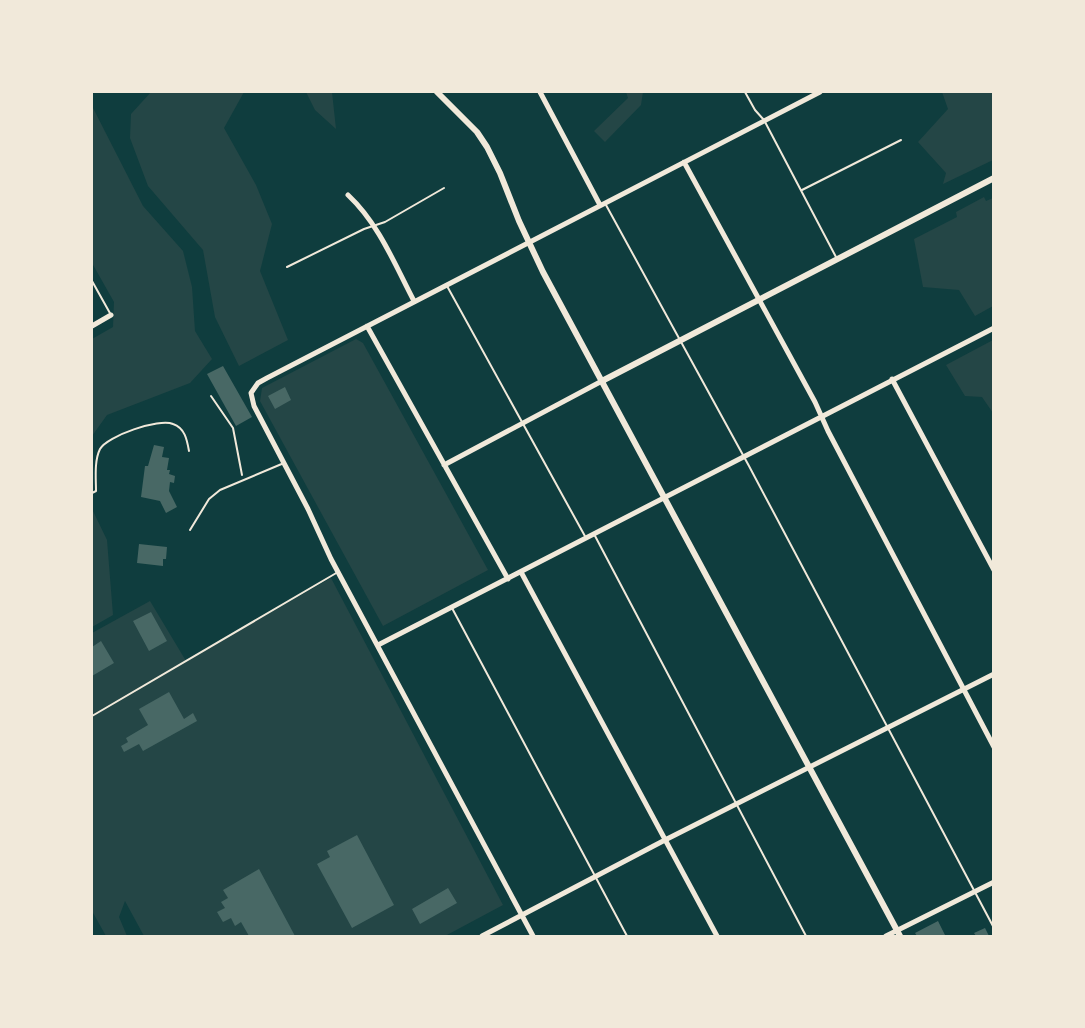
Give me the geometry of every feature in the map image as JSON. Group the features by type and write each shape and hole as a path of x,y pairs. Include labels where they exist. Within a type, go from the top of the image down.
{"street":[{"path":"437,92 477,132 487,147 528,242 898,934"},
{"path":"540,92 602,204"},
{"path":"533,936 338,572 254,406 251,393 258,383 267,378 820,92"},
{"path":"684,162 822,416 993,747"},
{"path":"444,465 993,178"},
{"path":"348,195 361,207 374,226 414,301"},
{"path":"92,326 111,315"},
{"path":"367,326 507,579"},
{"path":"378,645 993,328"},
{"path":"892,379 993,570"},
{"path":"521,572 717,936"},
{"path":"482,936 665,840 993,674"},
{"path":"886,936 898,934 993,882"}],"lane":[{"path":"745,92 755,110 764,120 837,259"},
{"path":"802,190 901,140"},
{"path":"287,267 374,226 444,188"},
{"path":"602,204 744,457 993,928"},
{"path":"92,281 111,315"},
{"path":"447,284 586,538"},
{"path":"190,530 209,499 220,490 284,463"},
{"path":"594,534 806,936"},
{"path":"92,716 338,572"},
{"path":"452,608 627,936"}],"path":[{"path":"211,396 233,428 243,481"},
{"path":"92,493 96,492 96,464 100,448 113,438 146,425 164,422 174,424 183,431 189,451"}],"shaded area":[{"path":"151,92 244,92 224,128 256,185 272,224 260,271 288,340 239,366 215,317 203,250 148,186 130,138 131,114"},
{"path":"306,92 332,92 336,129 315,110"},
{"path":"626,92 643,92 641,105 605,142 594,131 628,98"},
{"path":"942,92 994,92 993,160 943,184 946,173 918,142 948,109"},
{"path":"92,106 143,206 183,251 192,287 195,331 212,359 190,383 107,415 92,436 92,339 113,327 114,302 92,263"},
{"path":"984,197 986,201 993,198 993,306 975,316 959,290 923,287 914,239 957,217 956,212"},
{"path":"356,339 363,343 488,570 383,626 260,401 262,388"},
{"path":"993,340 993,413 982,397 965,396 946,365"},
{"path":"92,509 107,540 113,615 92,627"},
{"path":"331,578 503,905 445,936 144,936 125,901 119,917 127,936 106,936 92,911 92,633 150,601 186,661"}],"building":[{"path":"223,366 252,417 236,426 207,374"},
{"path":"285,387 291,400 275,409 268,396"},
{"path":"154,445 164,447 162,457 169,458 167,470 170,470 169,474 175,476 174,483 170,482 169,491 177,507 166,513 160,501 141,497 145,466 148,466"},
{"path":"139,544 167,547 163,566 137,563"},
{"path":"151,612 167,641 149,651 133,621"},
{"path":"101,641 114,663 92,676 92,647"},
{"path":"169,692 184,719 193,713 197,721 143,751 139,744 124,752 121,746 128,742 126,738 148,725 139,709"},
{"path":"357,835 394,905 352,928 317,864 330,857 327,851"},
{"path":"259,869 295,936 249,936 241,922 235,926 231,918 223,922 217,912 225,908 221,902 228,898 223,890"},
{"path":"448,888 457,903 420,924 412,909"},
{"path":"938,921 945,935 917,936 915,933"},
{"path":"985,928 989,936 976,936 974,933"}]}
